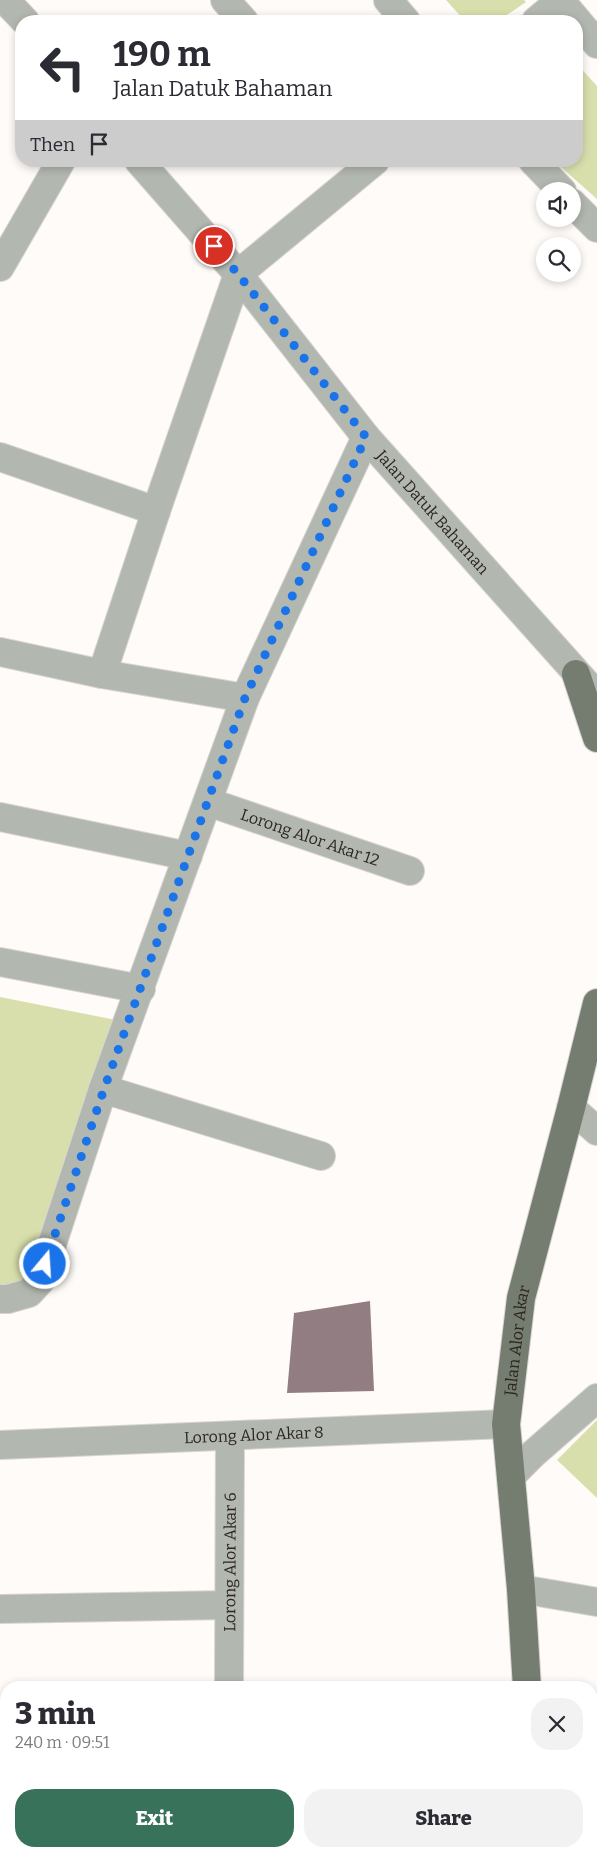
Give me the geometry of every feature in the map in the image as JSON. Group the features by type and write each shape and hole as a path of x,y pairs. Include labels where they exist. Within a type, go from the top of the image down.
{"main road":[{"path":"576,674 597,738"},
{"name":"Jalan Alor Akar","path":"527,1681 522,1589 506,1424 521,1298 597,1003"}],"street":[{"path":"5,0 19,15"},
{"path":"225,0 239,15"},
{"path":"388,0 401,15"},
{"path":"543,15 560,0 573,15"},
{"path":"583,27 597,44"},
{"path":"0,267 58,167"},
{"name":"Jalan Datuk Bahaman","path":"144,167 238,274 366,437 597,696"},
{"path":"102,674 238,274 365,167"},
{"path":"539,167 553,182"},
{"path":"581,212 597,228"},
{"path":"0,1299 8,1299 29,1293 40,1281 104,1089 245,698 366,437"},
{"path":"0,457 156,511"},
{"path":"0,652 102,674 245,698"},
{"name":"Lorong Alor Akar 12","path":"208,802 410,871"},
{"path":"0,817 188,856"},
{"path":"0,962 141,989"},
{"path":"104,1089 321,1156"},
{"path":"571,1108 597,1131"},
{"path":"511,1476 533,1454 597,1398"},
{"name":"Lorong Alor Akar 8","path":"0,1445 506,1424"},
{"name":"Lorong Alor Akar 6","path":"229,1681 230,1436"},
{"path":"522,1589 597,1602"},
{"path":"0,1609 229,1605"}],"green space":[{"path":"446,0 524,0 526,2 507,15 460,15"},
{"path":"583,71 597,86 597,199 581,185 581,182 578,182 561,167 583,167"},
{"path":"0,997 116,1020 30,1289 0,1289"},
{"path":"597,1420 597,1498 557,1460"}],"building":[{"path":"370,1301 374,1391 287,1393 294,1313"}],"route":[{"path":"45,1264 104,1089 245,698 366,437 214,246"}]}
